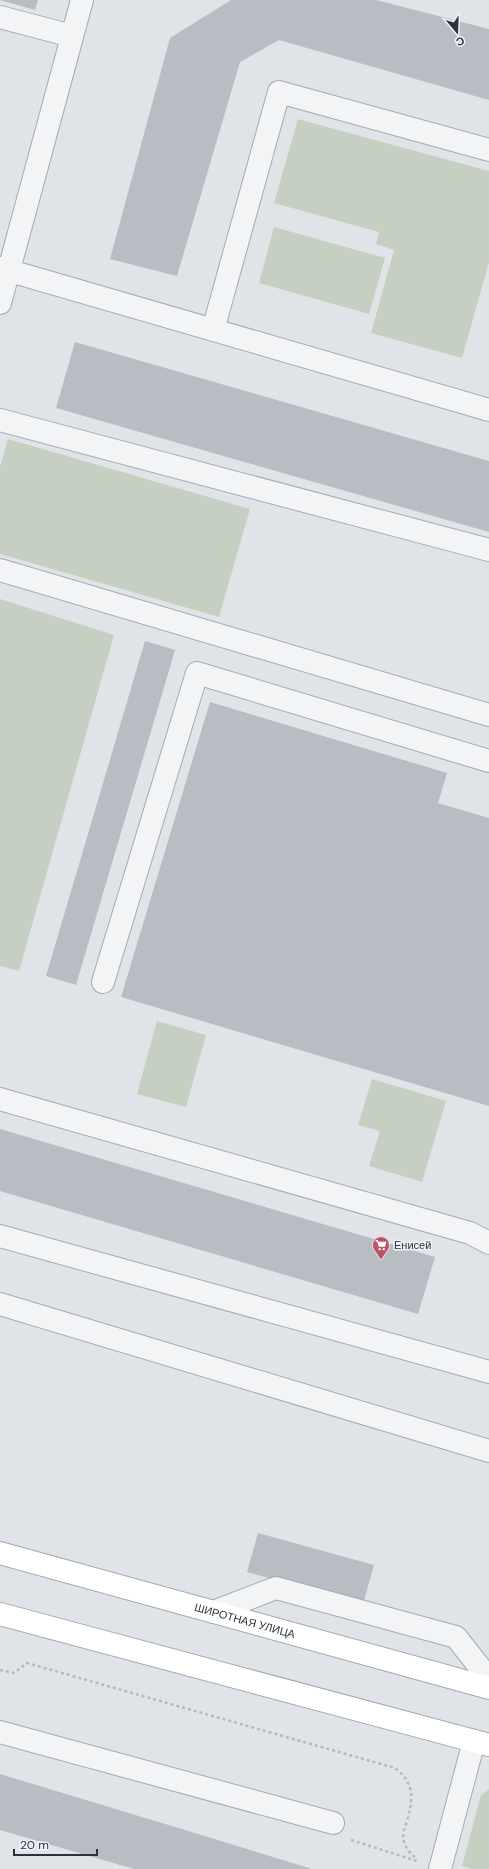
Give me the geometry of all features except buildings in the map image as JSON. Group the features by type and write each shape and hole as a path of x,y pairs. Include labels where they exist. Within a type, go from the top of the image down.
{"main road":[{"name":"ШИРОТНАЯ УЛИЦА","path":"0,1553 489,1688"},
{"path":"0,1566 12,1560 25,1560"},
{"path":"3,1614 481,1743"}],"street":[{"path":"0,304 4,269 82,0"},
{"path":"0,17 72,36"},
{"path":"213,330 278,92 489,150"},
{"path":"4,269 489,410"},
{"path":"0,420 489,550"},
{"path":"0,570 489,715"},
{"path":"103,982 197,673 489,761"},
{"path":"0,1099 470,1233 489,1243"},
{"path":"0,1236 489,1372"},
{"path":"0,1304 489,1450"},
{"path":"213,1612 276,1588 456,1637 489,1679"},
{"path":"0,1732 333,1823"},
{"path":"430,1865 481,1743"}],"path":[{"path":"0,1670 14,1673 27,1663 395,1768 408,1781 411,1790 411,1807 403,1834 406,1848 430,1865"},
{"path":"333,1823 336,1835 430,1865"}],"green space":[{"path":"298,119 489,171 489,262 462,358 371,333 394,250 376,244 379,232 274,203"},
{"path":"274,227 385,258 369,314 259,283"},
{"path":"8,439 250,509 219,617 0,554 0,467"},
{"path":"0,599 114,635 19,971 0,966"},
{"path":"157,1021 206,1035 186,1107 137,1094"},
{"path":"372,1079 446,1101 422,1182 369,1166 380,1131 358,1125"},
{"path":"489,1789 489,1869 472,1869 462,1866 481,1795"}],"place":[{"name":"Енисей","path":"381,1260"}]}
